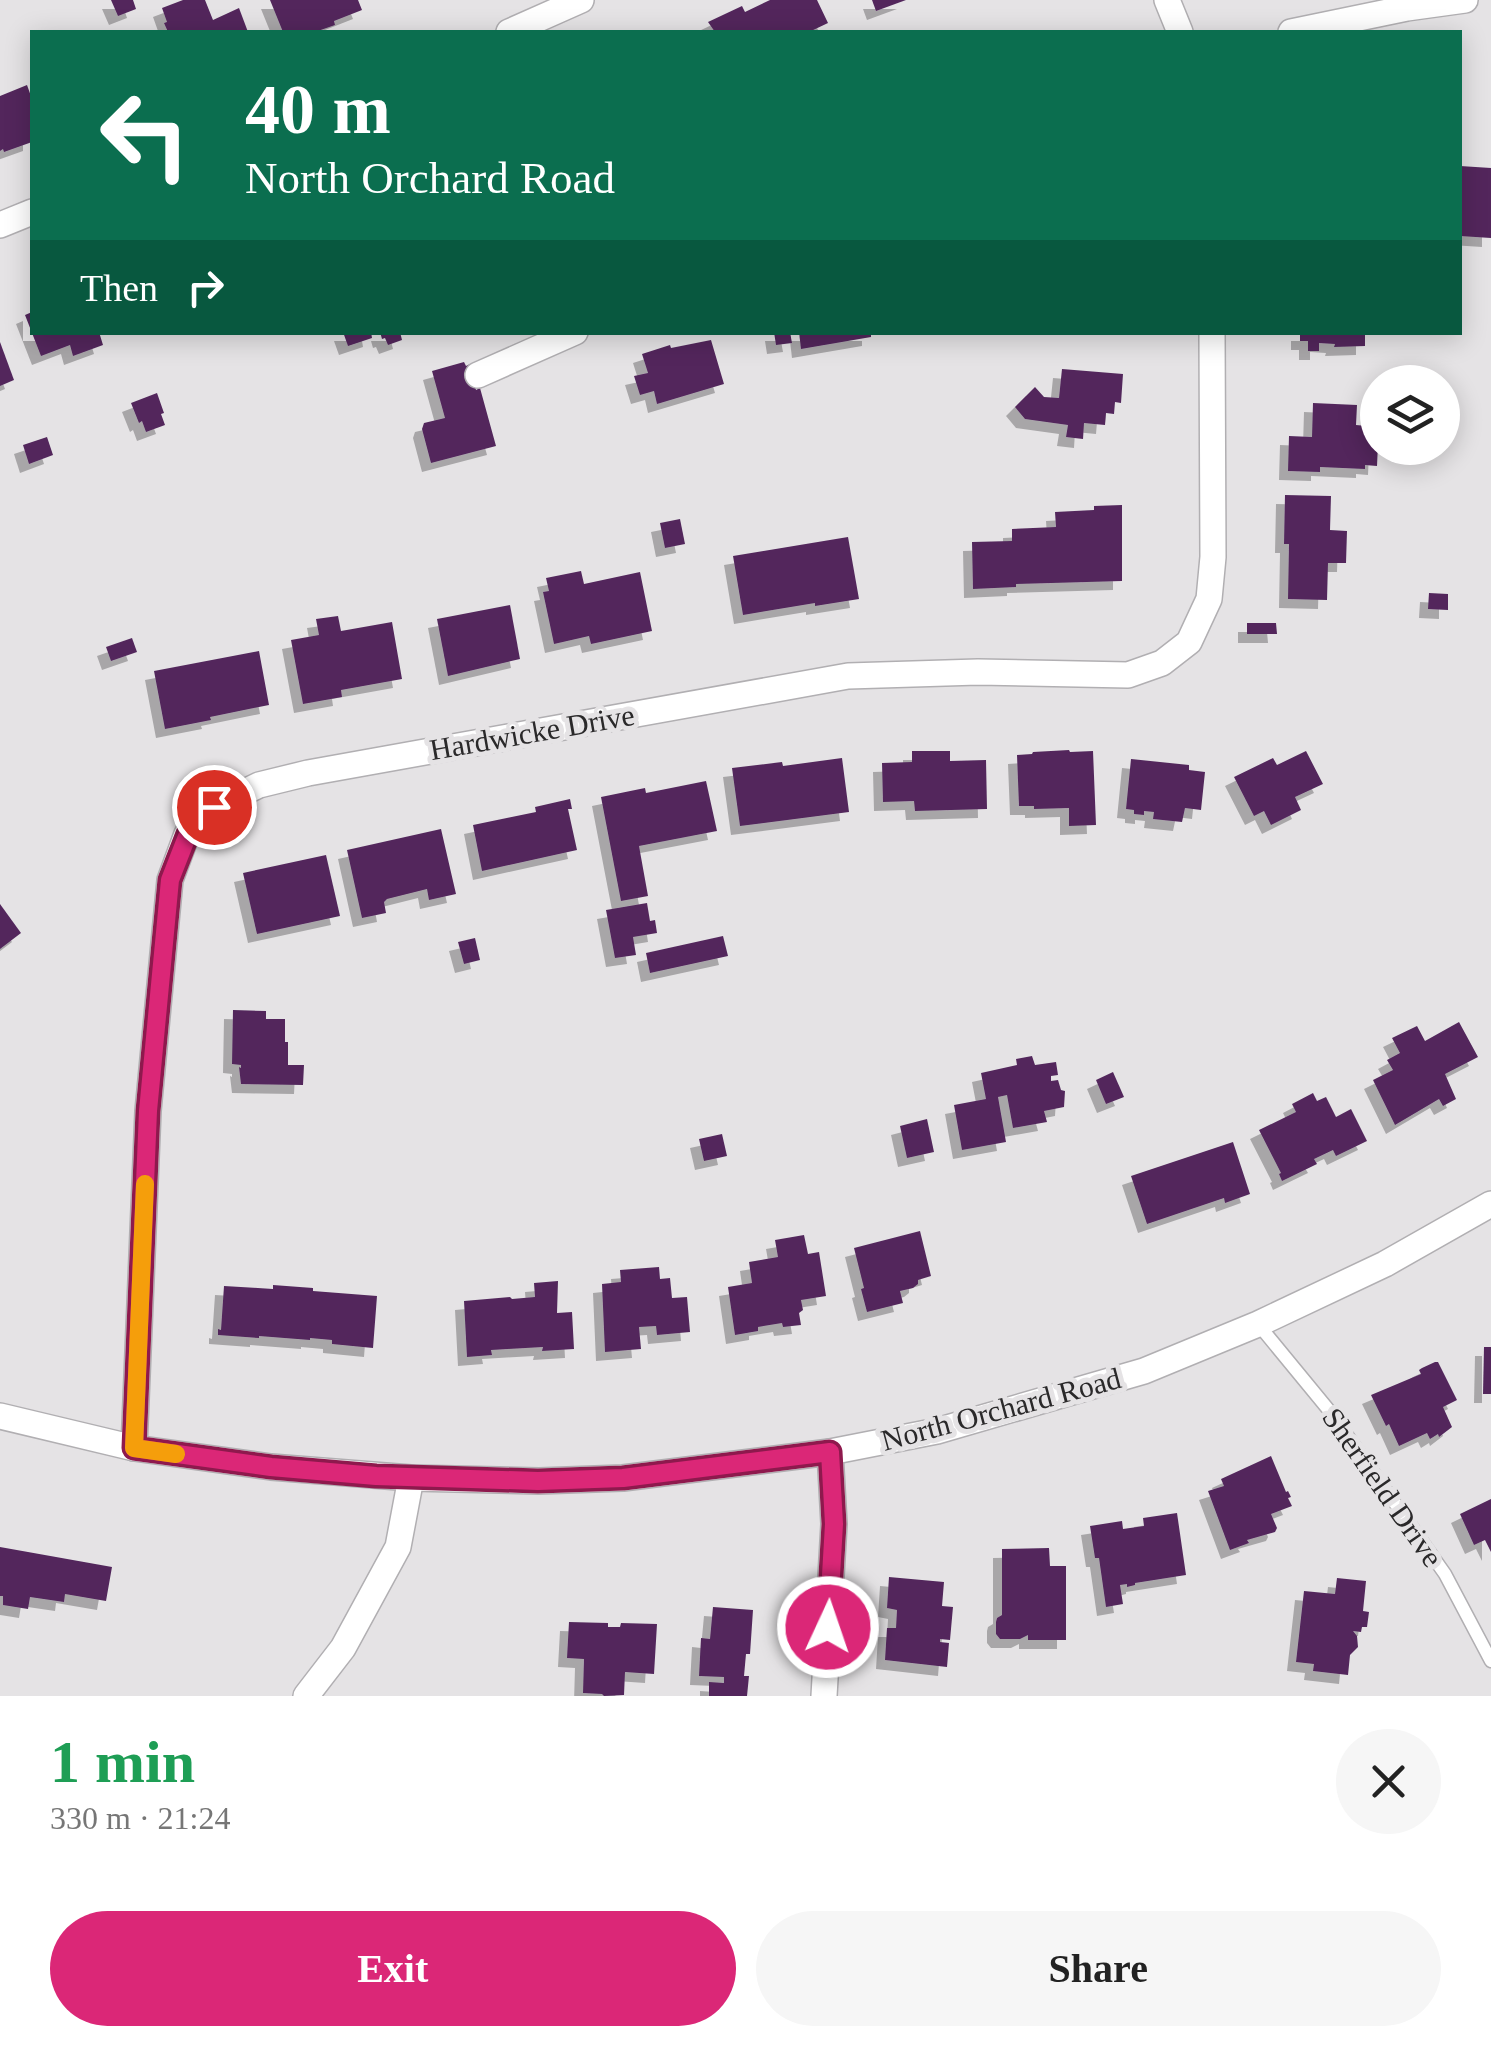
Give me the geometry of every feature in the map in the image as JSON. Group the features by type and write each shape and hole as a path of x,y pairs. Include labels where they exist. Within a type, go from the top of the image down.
{"street":[{"path":"513,30 580,0"},
{"path":"1167,0 1179,30"},
{"path":"1301,30 1464,0"},
{"path":"0,224 30,213"},
{"path":"478,375 568,335"},
{"name":"Hardwicke Drive","path":"134,1448 148,1111 170,880 188,834 214,807 258,785 308,772 848,676 978,672 1128,674 1162,664 1189,642 1209,599 1213,557 1212,335"},
{"name":"North Orchard Road","path":"0,1416 134,1448 271,1467 411,1478 623,1478 830,1452 936,1431 1144,1370 1258,1324 1384,1264 1491,1204"},
{"path":"824,1696 834,1524 830,1452"},
{"path":"306,1696 343,1648 398,1547 411,1478"}],"lane":[{"name":"Sherfield Drive","path":"1258,1324 1332,1414 1444,1574 1491,1661"}],"building":[{"path":"111,0 133,0 136,9 118,16"},
{"path":"183,0 205,0 213,20 239,8 247,30 167,30 162,8"},
{"path":"270,0 358,0 362,10 321,30 282,30"},
{"path":"770,0 817,0 828,23 813,30 714,30 708,22 742,6 745,12"},
{"path":"872,0 906,0 876,11"},
{"path":"27,85 30,93 30,143 4,152 0,151 0,96"},
{"path":"1462,166 1491,168 1491,238 1462,236"},
{"path":"33,335 100,335 103,345 73,356 70,345 41,356"},
{"path":"344,335 372,335 372,338 348,346"},
{"path":"381,335 401,335 402,340 388,345"},
{"path":"774,335 791,335 792,343 776,345"},
{"path":"799,335 871,335 871,337 801,349"},
{"path":"1300,335 1365,335 1365,346 1334,347 1335,344 1319,343 1319,351 1308,351 1308,341 1300,341"},
{"path":"711,340 724,384 657,404 654,391 640,395 634,376 648,373 642,354 670,345 671,348"},
{"path":"0,342 14,380 0,386"},
{"path":"464,362 466,366 470,364 476,390 480,388 496,446 431,463 422,429 424,423 445,418 432,371"},
{"path":"1062,369 1123,374 1121,403 1115,402 1114,414 1106,413 1105,425 1084,423 1083,439 1066,437 1068,425 1025,419 1015,407 1035,387 1044,397 1059,398"},
{"path":"157,393 165,425 146,432 131,403"},
{"path":"1313,403 1357,405 1360,465 1365,465 1365,469 1320,467 1320,472 1288,471 1289,436 1312,437"},
{"path":"47,437 53,455 29,464 23,445"},
{"path":"1285,495 1331,496 1330,530 1347,531 1346,563 1328,563 1327,600 1288,599"},
{"path":"1122,505 1122,581 973,589 972,542 1012,541 1012,529 1056,527 1055,512"},
{"path":"680,519 685,544 665,548 660,523"},
{"path":"848,537 859,599 743,615 733,556"},
{"path":"581,571 584,584 640,572 652,631 591,644 589,636 554,644 543,592 549,591 546,578"},
{"path":"1429,593 1448,594 1448,610 1428,609"},
{"path":"510,605 520,659 448,676 437,619"},
{"path":"338,616 341,631 392,622 402,679 341,690 342,697 303,704 291,640 319,635 316,619"},
{"path":"1247,623 1276,623 1277,634 1247,634"},
{"path":"132,638 137,652 111,661 106,647"},
{"path":"259,651 269,705 165,729 154,671"},
{"path":"912,751 950,751 950,761 986,760 987,809 915,811 914,801 883,802 882,763 912,762"},
{"path":"1093,751 1096,825 1069,826 1069,808 1019,806 1017,755"},
{"path":"1306,751 1323,784 1295,797 1301,810 1271,825 1264,811 1254,816 1234,777 1273,758 1277,765"},
{"path":"842,758 849,812 740,826 732,768"},
{"path":"1131,759 1189,765 1189,770 1205,772 1201,810 1185,808 1182,822 1153,819 1154,812 1134,814 1134,810 1126,809"},
{"path":"706,781 717,831 639,846 648,896 621,901 601,797"},
{"path":"570,799 572,809 568,809 577,850 482,871 473,825 536,812 535,807"},
{"path":"441,829 456,894 429,900 427,889 387,899 386,913 362,918 347,850"},
{"path":"326,855 340,916 257,934 243,873"},
{"path":"647,903 657,933 633,937 636,955 615,958 606,910"},
{"path":"0,904 21,933 0,949"},
{"path":"723,936 728,956 650,973 646,953"},
{"path":"475,938 480,960 464,964 458,942"},
{"path":"233,1010 266,1011 266,1019 285,1019 288,1065 304,1065 303,1085 241,1084 241,1065 232,1064"},
{"path":"1459,1022 1478,1057 1445,1074 1456,1099 1443,1106 1439,1099 1395,1125 1373,1080 1393,1070 1387,1060 1400,1053 1392,1038 1417,1026 1425,1041"},
{"path":"1032,1056 1035,1065 1056,1062 1058,1075 1051,1076 1051,1081 1058,1080 1065,1091 1064,1107 1044,1111 1047,1122 1013,1128 1007,1095 998,1097 1006,1142 962,1150 954,1105 986,1099 981,1073 1017,1065 1016,1059"},
{"path":"1113,1072 1124,1097 1106,1104 1096,1080"},
{"path":"1313,1093 1317,1101 1326,1097 1336,1117 1351,1109 1367,1141 1336,1156 1333,1150 1314,1159 1317,1164 1282,1181 1259,1130 1296,1112 1292,1104"},
{"path":"927,1119 934,1152 907,1158 900,1126"},
{"path":"722,1134 727,1156 704,1161 699,1139"},
{"path":"1233,1142 1250,1194 1225,1203 1224,1198 1147,1224 1131,1176"},
{"path":"920,1231 931,1276 900,1291 903,1303 867,1312 854,1248"},
{"path":"804,1235 808,1254 819,1252 826,1296 801,1300 801,1325 783,1327 782,1323 735,1335 728,1287 752,1283 749,1262 778,1257 775,1240"},
{"path":"659,1267 660,1279 670,1278 672,1298 687,1297 690,1332 657,1335 656,1326 639,1327 641,1349 605,1352 602,1284 621,1282 620,1270"},
{"path":"558,1281 557,1313 572,1312 574,1349 491,1350 492,1355 467,1357 464,1301 535,1297 534,1283"},
{"path":"273,1285 377,1296 373,1348 310,1338 218,1335 224,1286 273,1289"},
{"path":"1484,1347 1491,1347 1491,1394 1483,1394"},
{"path":"1435,1362 1457,1400 1443,1407 1452,1427 1439,1437 1438,1434 1430,1439 1427,1433 1399,1446 1371,1395 1421,1374 1419,1370"},
{"path":"1271,1456 1292,1506 1271,1514 1275,1532 1230,1550 1208,1491 1224,1486 1221,1479"},
{"path":"1491,1499 1491,1552 1485,1540 1474,1545 1460,1514"},
{"path":"1177,1513 1186,1575 1127,1587 1120,1585 1123,1604 1106,1607 1090,1526 1122,1521 1123,1529 1144,1526 1143,1518"},
{"path":"0,1547 112,1567 106,1601 65,1594 64,1602 30,1597 28,1609 3,1605"},
{"path":"1049,1548 1050,1566 1066,1566 1066,1640 1028,1640 1028,1635 1000,1639 996,1622 1002,1615 1002,1549"},
{"path":"889,1577 944,1582 942,1606 953,1607 950,1640 940,1639 949,1643 947,1667 885,1660 887,1628 896,1628 897,1610 887,1608"},
{"path":"1337,1578 1366,1581 1363,1611 1369,1612 1367,1627 1362,1627 1361,1632 1353,1631 1358,1647 1350,1655 1348,1675 1313,1671 1314,1664 1296,1662 1304,1591 1335,1594"},
{"path":"713,1607 753,1610 744,1676 749,1676 747,1696 709,1696 709,1682 724,1683 724,1677 699,1676 701,1638 710,1639"},
{"path":"569,1622 608,1623 608,1627 620,1627 621,1623 657,1624 654,1674 625,1672 624,1695 583,1693 584,1659 567,1658"}],"slow traffic":[{"path":"145,1184 134,1448 176,1454"}],"route":[{"path":"214,807 188,834 170,880 148,1111 134,1448 271,1467 376,1476 538,1481 623,1478 830,1452 834,1524 828,1627"}]}
